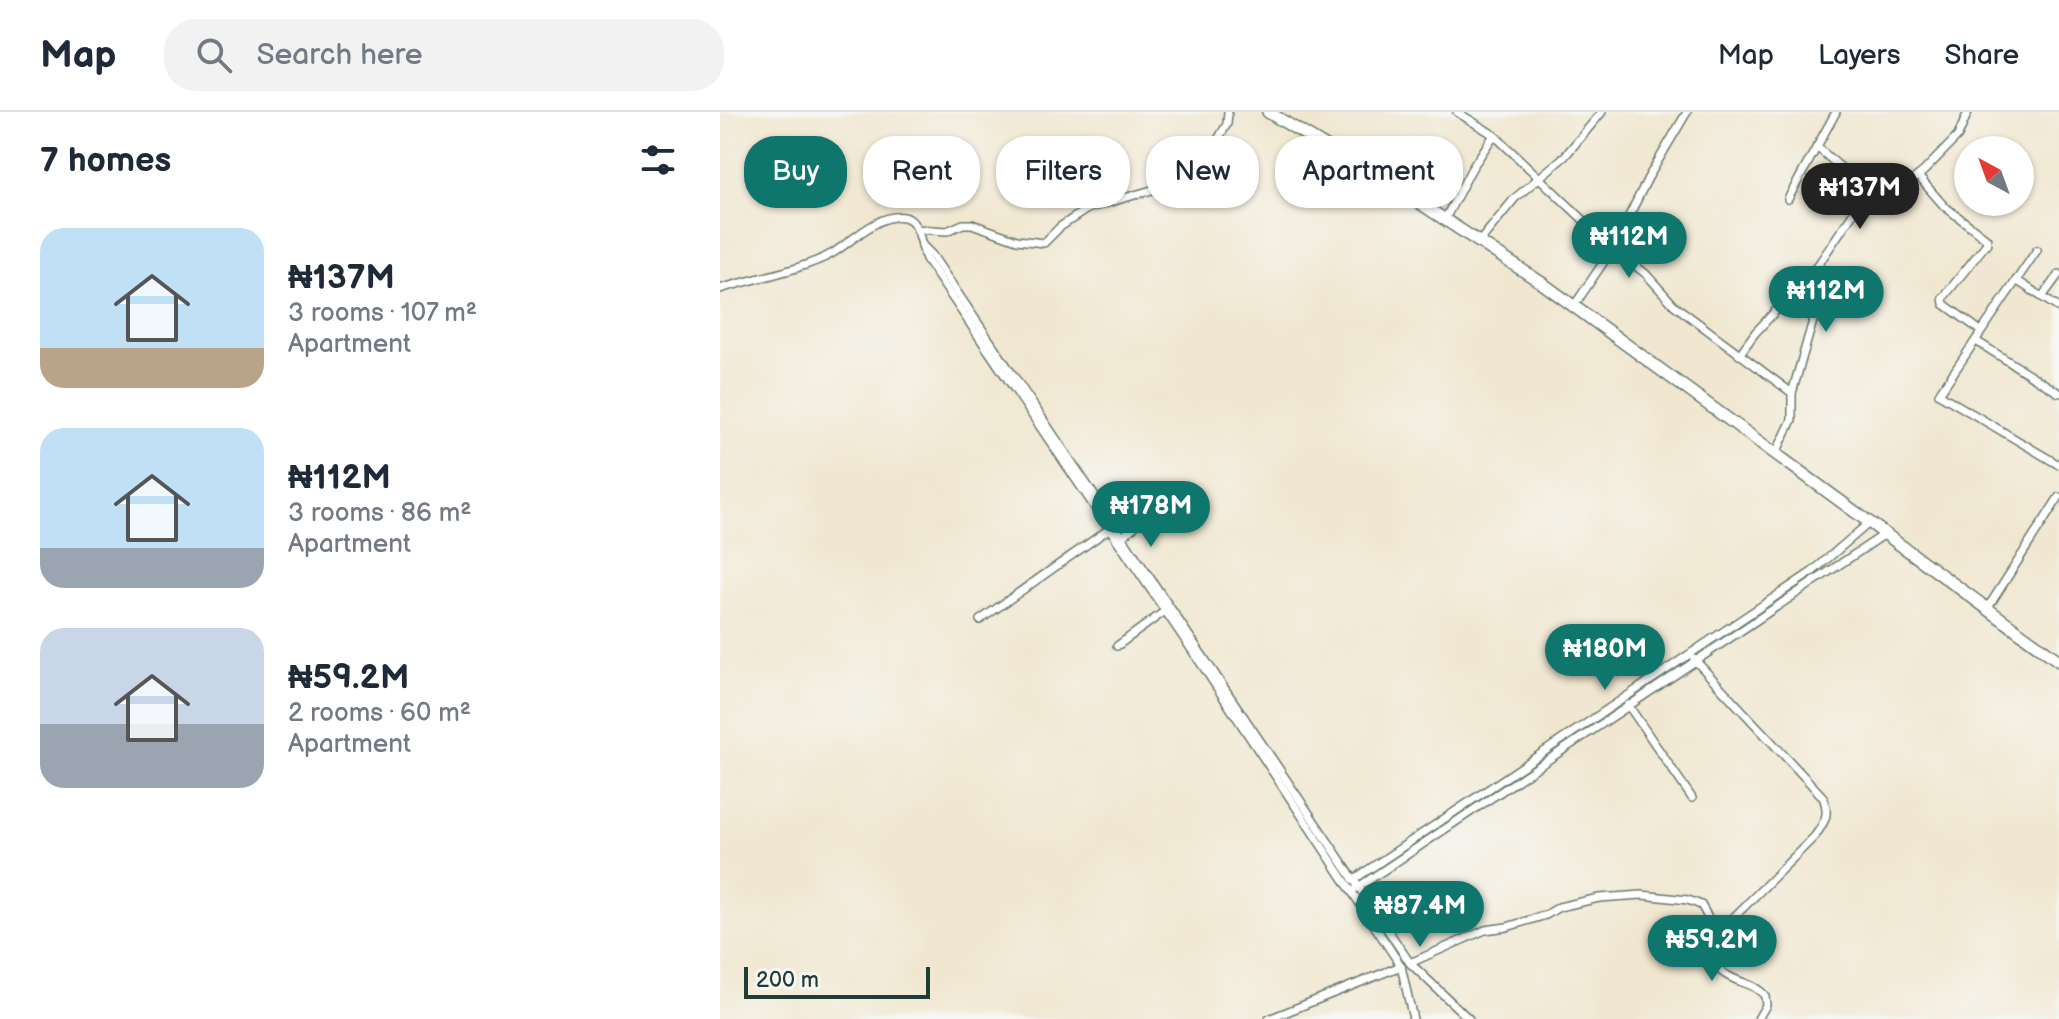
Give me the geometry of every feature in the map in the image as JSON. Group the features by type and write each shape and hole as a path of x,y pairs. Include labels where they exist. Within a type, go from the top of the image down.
{"main road":[{"path":"1268,112 1480,241 1574,306 2059,661"}],"street":[{"path":"917,229 947,231 963,224 972,224 1017,240 1044,243 1060,227 1087,209 1196,177 1227,124 1228,112"},
{"path":"1457,112 1494,135 1613,248 1646,274 1674,305 1792,393"},
{"path":"1480,241 1515,198 1565,156 1602,112"},
{"path":"1574,306 1613,248 1648,178 1687,112"},
{"path":"1788,199 1836,112"},
{"path":"1739,355 1755,333 1815,269 1853,213 1869,201 1891,198 1918,176 1958,136 1968,112"},
{"path":"1445,219 1494,135"},
{"path":"1818,148 1882,200"},
{"path":"1918,176 1944,206 1987,239 1943,298 1944,304 1981,331"},
{"path":"720,289 823,258 870,228 892,218 905,217 917,229 926,259 1350,882"},
{"path":"919,242 932,255 1123,536 1350,882 1401,966 1413,1019"},
{"path":"2037,250 1939,396 2059,465"},
{"path":"1776,453 1792,420 1792,393 1817,307 1815,269"},
{"path":"2042,297 2059,274"},
{"path":"2016,280 2059,307"},
{"path":"1976,341 2059,393"},
{"path":"1123,536 1180,489"},
{"path":"1987,609 2059,497"},
{"path":"1350,882 1812,572 1870,522"},
{"path":"980,620 1109,529"},
{"path":"1355,890 1885,534"},
{"path":"1117,646 1165,611"},
{"path":"1691,653 1695,663 1823,797 1828,808 1825,821 1815,836 1712,939"},
{"path":"1628,705 1692,798"},
{"path":"1355,890 1410,963 1469,1019"},
{"path":"1410,963 1485,930 1507,927 1559,907 1623,895 1697,902 1709,919 1711,953 1719,968 1726,975 1756,987 1765,996 1766,1005 1758,1019"},
{"path":"1269,1019 1401,966"}]}
